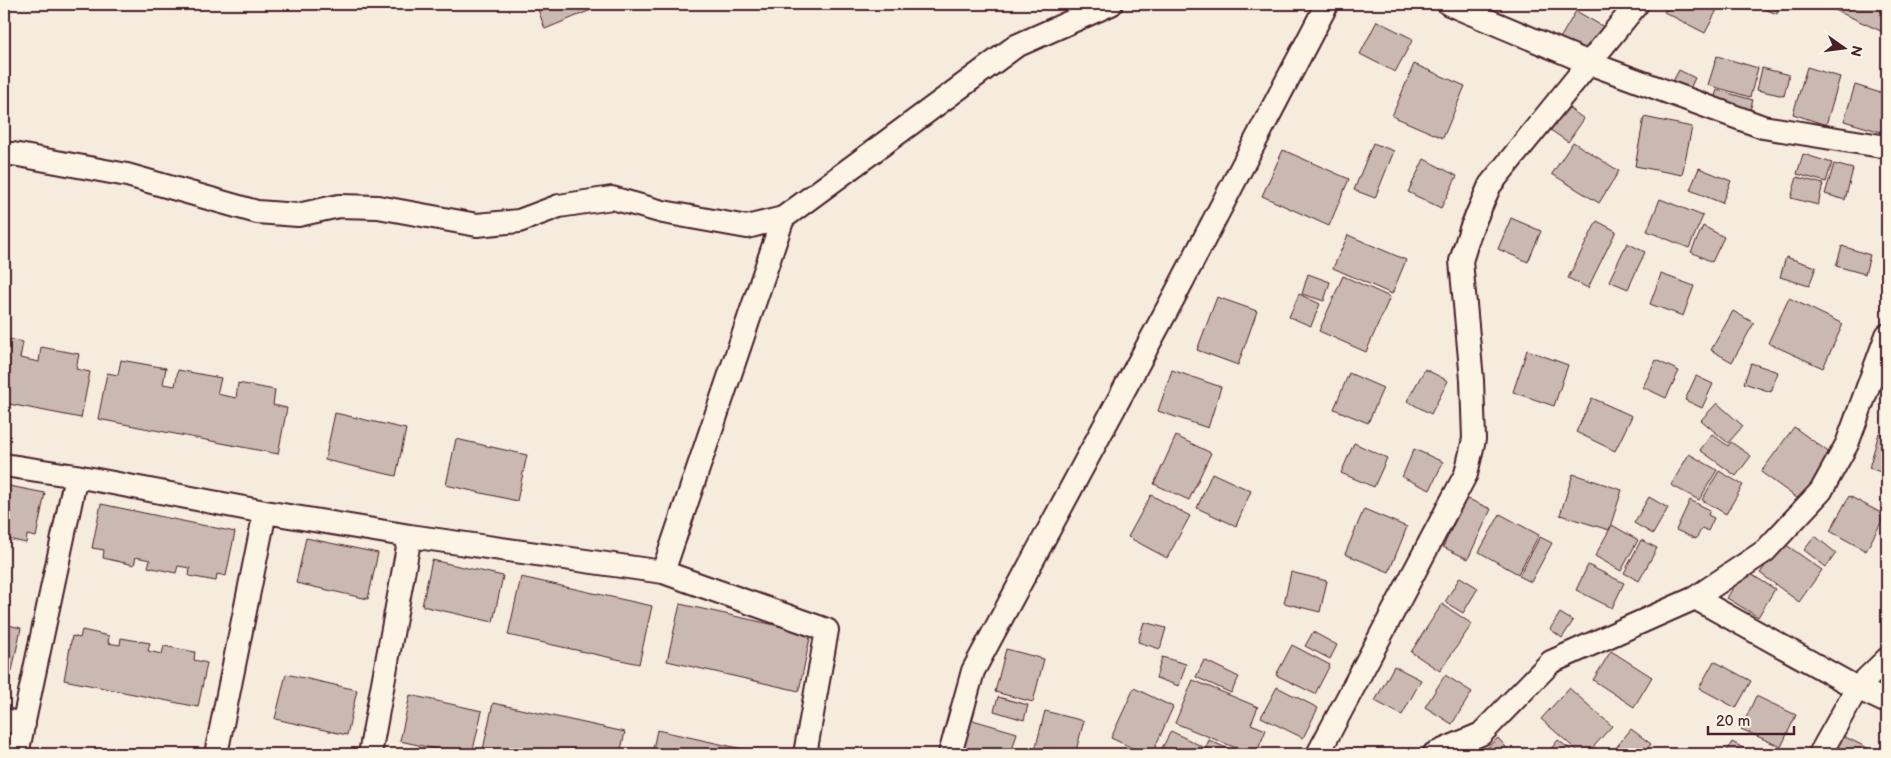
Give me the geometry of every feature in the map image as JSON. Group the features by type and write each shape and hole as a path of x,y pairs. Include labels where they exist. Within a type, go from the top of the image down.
{"street":[{"path":"4,155 13,154 127,175 257,212 298,215 339,206 378,207 477,224 519,221 559,206 612,198 663,212 747,227 783,218 1016,46 1111,4"},
{"path":"950,754 973,671 1176,293 1327,4"},
{"path":"1449,4 1589,63 1763,126 1887,147"},
{"path":"1318,754 1466,474 1474,439 1472,380 1461,262 1471,229 1490,185 1637,4"},
{"path":"663,572 783,218"},
{"path":"1434,754 1482,734 1551,662 1694,598 1764,551 1821,491 1847,444 1887,335"},
{"path":"4,465 76,476 265,512 410,536 663,572 827,630 805,754"},
{"path":"17,754 14,722 76,476"},
{"path":"216,754 265,512"},
{"path":"370,754 410,536"},
{"path":"1694,598 1857,688 1887,702"},
{"path":"1820,754 1857,688 1887,659"}],"building":[{"path":"536,4 595,4 596,8 545,29"},
{"path":"1596,4 1609,4 1606,9"},
{"path":"1669,4 1720,4 1705,33 1664,12"},
{"path":"1752,4 1781,4 1777,14"},
{"path":"1835,4 1887,4 1887,28 1885,33 1833,9"},
{"path":"1576,11 1604,27 1587,57 1559,40"},
{"path":"1377,21 1413,39 1395,72 1360,54"},
{"path":"1717,56 1758,68 1750,97 1708,85"},
{"path":"1414,64 1465,86 1443,138 1392,116"},
{"path":"1807,67 1840,77 1826,125 1793,114"},
{"path":"1762,68 1789,75 1784,96 1757,90"},
{"path":"1679,70 1695,78 1687,95 1670,87"},
{"path":"1855,85 1887,95 1887,110 1881,132 1844,121"},
{"path":"1717,90 1753,100 1749,114 1712,105"},
{"path":"1565,105 1584,119 1568,142 1549,129"},
{"path":"1644,117 1692,127 1682,175 1635,166"},
{"path":"1573,142 1619,171 1599,203 1552,174"},
{"path":"1373,143 1394,151 1375,198 1354,190"},
{"path":"1283,150 1349,179 1329,226 1262,196"},
{"path":"1803,154 1832,163 1826,182 1797,174"},
{"path":"1424,159 1457,176 1441,208 1408,192"},
{"path":"1834,164 1853,169 1845,200 1825,194"},
{"path":"1699,168 1731,181 1722,203 1690,190"},
{"path":"1797,177 1823,184 1818,205 1791,198"},
{"path":"1660,199 1703,216 1689,248 1647,231"},
{"path":"1511,218 1541,231 1528,262 1498,249"},
{"path":"1597,221 1616,231 1588,288 1568,278"},
{"path":"1703,226 1724,237 1712,262 1691,252"},
{"path":"1348,235 1406,260 1392,294 1333,268"},
{"path":"1627,243 1645,252 1628,289 1609,281"},
{"path":"1842,246 1870,255 1865,274 1836,266"},
{"path":"1786,257 1816,267 1809,286 1780,277"},
{"path":"1308,274 1330,282 1324,301 1302,294"},
{"path":"1661,274 1694,286 1683,316 1650,304"},
{"path":"1343,276 1390,297 1366,352 1319,331"},
{"path":"1299,294 1320,304 1311,326 1289,317"},
{"path":"1217,297 1257,311 1238,365 1197,350"},
{"path":"1789,298 1843,324 1823,368 1768,343"},
{"path":"1733,311 1754,323 1732,362 1711,350"},
{"path":"4,338 23,342 20,358 39,362 41,347 79,354 76,369 90,372 81,418 4,403"},
{"path":"1527,350 1568,365 1554,406 1513,392"},
{"path":"121,360 166,368 163,384 175,386 178,370 221,378 217,394 236,398 238,383 275,390 273,405 287,408 278,454 98,419 107,373 118,375"},
{"path":"1656,360 1679,371 1666,398 1643,387"},
{"path":"1751,363 1778,372 1771,392 1744,383"},
{"path":"1425,369 1448,381 1431,414 1407,401"},
{"path":"1172,370 1221,387 1208,428 1158,411"},
{"path":"1349,373 1383,388 1368,423 1334,409"},
{"path":"1696,376 1713,384 1702,408 1685,400"},
{"path":"1592,398 1632,416 1615,451 1576,432"},
{"path":"1717,403 1743,426 1728,443 1701,420"},
{"path":"335,413 406,429 396,476 325,460"},
{"path":"1794,427 1834,456 1801,501 1761,472"},
{"path":"1879,433 1887,436 1887,474 1869,468"},
{"path":"1712,434 1728,446 1731,442 1751,456 1736,476 1700,450"},
{"path":"1176,436 1211,453 1189,500 1154,484"},
{"path":"456,439 527,455 517,501 446,485"},
{"path":"1354,443 1387,458 1374,487 1341,473"},
{"path":"1414,449 1443,462 1430,490 1402,477"},
{"path":"1689,454 1717,470 1699,500 1671,485"},
{"path":"1719,471 1743,485 1726,514 1702,500"},
{"path":"1212,473 1251,491 1236,526 1197,508"},
{"path":"1573,474 1622,490 1609,530 1560,515"},
{"path":"4,485 45,493 36,537 27,535 26,543 4,538"},
{"path":"1151,495 1190,516 1167,558 1128,537"},
{"path":"1849,496 1885,515 1866,551 1830,531"},
{"path":"1649,497 1668,508 1653,534 1634,523"},
{"path":"1466,498 1491,509 1468,559 1443,547"},
{"path":"1690,500 1710,510 1708,515 1714,518 1708,531 1702,528 1696,539 1676,530"},
{"path":"101,504 235,532 226,576 217,574 216,581 189,576 190,568 178,566 176,573 148,567 150,560 136,557 134,565 103,558 104,550 92,548"},
{"path":"1364,509 1407,527 1389,572 1345,554"},
{"path":"1500,514 1539,535 1518,574 1479,552"},
{"path":"1612,525 1638,540 1621,571 1595,556"},
{"path":"1815,536 1836,553 1826,567 1804,550"},
{"path":"1540,537 1552,543 1531,582 1519,576"},
{"path":"306,538 378,553 368,599 296,583"},
{"path":"1641,540 1657,548 1639,581 1624,573"},
{"path":"1782,542 1822,570 1799,602 1760,573"},
{"path":"432,560 503,576 493,622 422,606"},
{"path":"1588,565 1624,583 1612,608 1576,590"},
{"path":"1744,570 1775,589 1758,617 1727,598"},
{"path":"1291,572 1327,581 1320,612 1284,603"},
{"path":"521,577 652,606 639,664 508,635"},
{"path":"1460,577 1478,588 1463,613 1445,602"},
{"path":"680,604 811,633 799,691 667,661"},
{"path":"1442,604 1472,624 1440,671 1411,652"},
{"path":"1560,613 1573,621 1562,638 1550,629"},
{"path":"4,616 10,617 8,625 21,628 12,671 4,670"},
{"path":"1144,622 1166,628 1160,649 1138,642"},
{"path":"82,630 109,636 108,643 120,645 121,638 150,643 148,651 162,654 164,646 195,652 194,660 207,663 198,707 64,680 72,636 80,638"},
{"path":"1313,632 1337,645 1330,659 1305,646"},
{"path":"1292,645 1330,665 1315,694 1276,675"},
{"path":"1006,649 1044,659 1033,702 995,692"},
{"path":"1611,651 1652,677 1634,707 1593,680"},
{"path":"1162,657 1186,664 1179,686 1156,678"},
{"path":"1204,660 1239,677 1231,693 1196,677"},
{"path":"1714,661 1751,681 1736,708 1699,688"},
{"path":"1394,666 1421,680 1402,715 1375,701"},
{"path":"286,674 357,690 347,735 275,719"},
{"path":"1445,675 1472,692 1452,724 1425,707"},
{"path":"1193,680 1258,707 1251,724 1266,730 1256,754 1251,754 1175,723"},
{"path":"1277,687 1318,708 1303,738 1261,717"},
{"path":"1134,688 1173,707 1152,754 1145,754 1111,738"},
{"path":"1569,688 1612,726 1587,754 1581,754 1541,719"},
{"path":"410,695 482,711 472,754 459,754 400,741"},
{"path":"1756,696 1796,715 1781,747 1741,729"},
{"path":"998,697 1028,705 1024,720 994,711"},
{"path":"493,703 625,732 620,754 482,754"},
{"path":"1045,711 1084,721 1075,754 1034,754"},
{"path":"966,718 1017,733 1011,754 956,754"},
{"path":"1631,729 1651,744 1643,754 1611,754"},
{"path":"657,730 765,754 652,754"},
{"path":"1171,731 1203,747 1199,754 1159,754"},
{"path":"1841,735 1880,754 1832,754"},
{"path":"1498,738 1512,754 1480,754"},
{"path":"1209,740 1239,754 1203,754"},
{"path":"1558,740 1576,754 1547,754"},
{"path":"1732,742 1749,751 1747,754 1725,754"}]}
